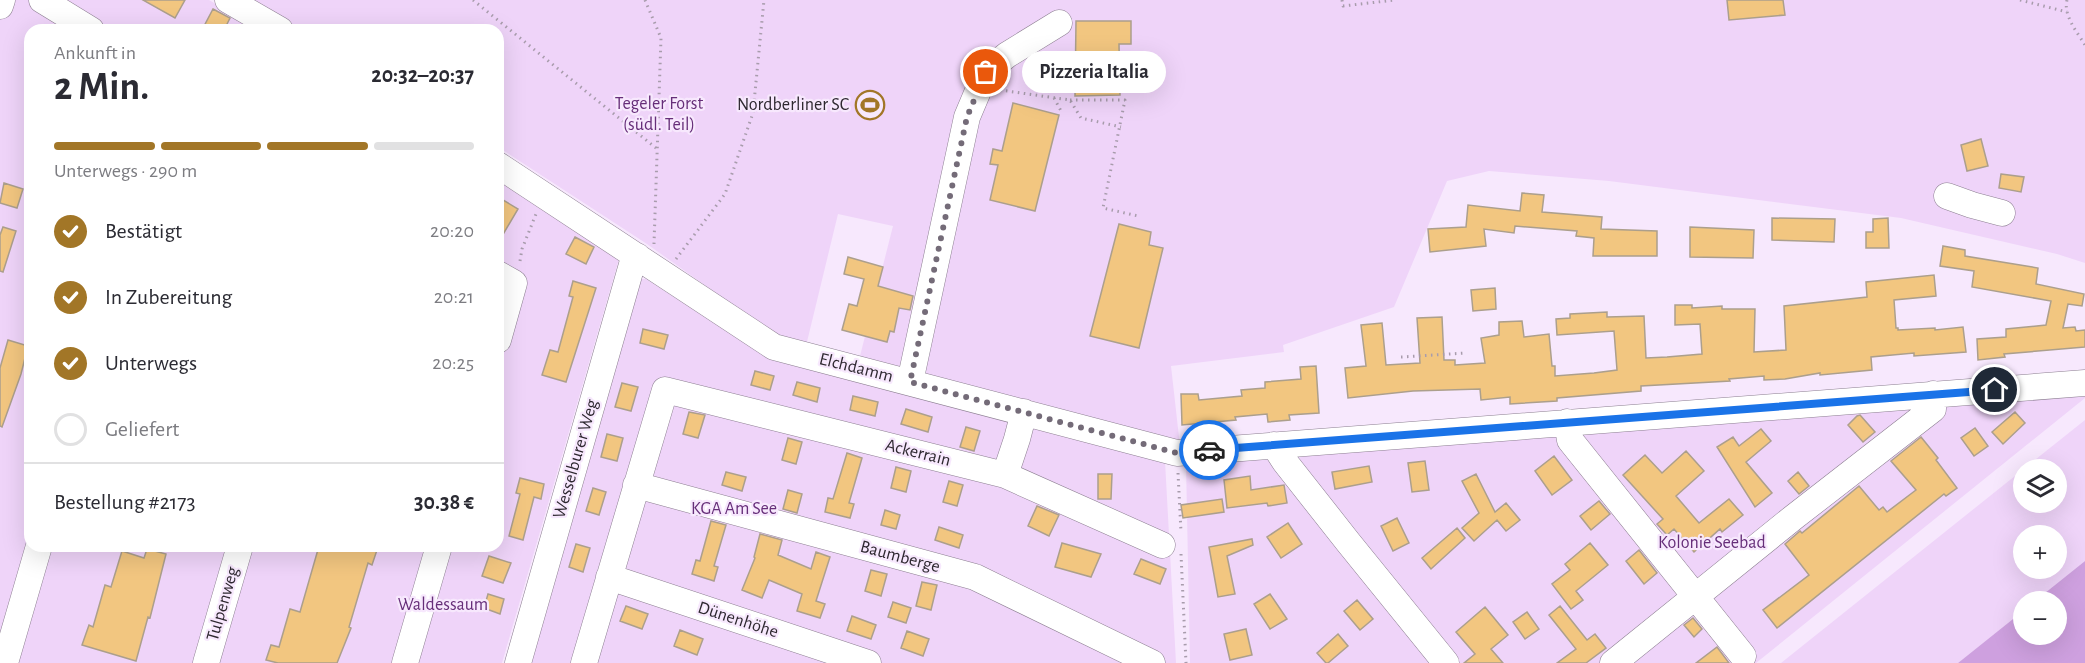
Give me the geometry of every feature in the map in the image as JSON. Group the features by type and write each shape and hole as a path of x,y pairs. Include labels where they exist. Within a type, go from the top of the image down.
{"street":[{"path":"0,6 2,0"},
{"path":"42,0 81,24"},
{"path":"228,0 270,24"},
{"path":"910,382 967,117 986,72 1007,55 1059,23"},
{"name":"Elchdamm","path":"504,169 774,347 1177,453 2085,383"},
{"path":"1947,196 2002,213"},
{"name":"Wesselburer Weg","path":"518,663 630,272 651,266"},
{"path":"504,294 506,279"},
{"name":"Ackerrain","path":"636,485 665,390 1005,475 1174,542"},
{"path":"1613,663 1794,517 1933,409 1933,394"},
{"path":"1005,475 1024,412"},
{"path":"1567,422 1570,440 1743,656"},
{"path":"1274,446 1327,516 1446,663"},
{"path":"584,663 636,485"},
{"name":"Baumberge","path":"636,485 975,577 1152,663"},
{"path":"5,663 37,552"},
{"name":"Tulpenweg","path":"206,663 238,552"},
{"path":"405,663 437,552"},
{"name":"Dünenhöhe","path":"609,577 867,663"}],"path":[{"path":"474,0 503,24"},
{"path":"645,0 661,38 651,266"},
{"path":"651,266 725,194 753,113 764,0"},
{"path":"1342,0 1343,6 1395,0"},
{"path":"2020,0 2067,12"},
{"path":"2067,0 2069,19 2085,45"},
{"path":"504,24 657,149"},
{"path":"980,87 1070,100 1125,100 1103,208 1138,216"},
{"path":"1054,98 1061,111"},
{"path":"1070,100 1081,118 1121,127"},
{"path":"506,279 522,249 544,196"},
{"path":"1401,357 1466,353"},
{"path":"1177,453 1174,542 1186,663"}],"green space":[{"name":"Waldessaum","path":"0,0 209,0 250,24 24,24 24,552 504,552 504,179 619,259 502,663 0,663"},
{"name":"Tegeler Forst (südl. Teil)","path":"252,0 2085,0 2085,263 2057,254 1901,218 1609,181 1489,171 1447,181 1394,307 1283,345 1284,352 1171,366 1180,446 859,360 893,226 838,214 806,346 775,335 647,244 504,151 504,24 292,24"},
{"name":"KGA Am See","path":"639,279 646,279 771,360 1165,461 1176,663 530,663"},
{"name":"Kolonie Seebad","path":"2085,396 1756,663 1190,663 1186,464"},
{"path":"2085,420 2085,561 2067,575 2067,525 2013,525 2013,579 2062,579 2048,591 2013,591 2013,619 1958,663 1781,663 2013,478 2013,513 2067,513 2067,459 2036,459"}],"shaded area":[{"path":"2085,561 2085,663 1958,663 2013,619 2013,645 2067,645 2067,591 2048,591 2062,579 2067,579 2067,575"}],"building":[{"path":"143,0 185,0 175,18"},
{"path":"1727,0 1783,0 1785,15 1729,20"},
{"path":"213,9 230,18 227,24 205,24"},
{"path":"1076,21 1131,21 1131,44 1119,44 1120,95 1075,96"},
{"path":"1013,103 1059,115 1035,211 990,200 998,165 990,164 993,149 1002,151"},
{"path":"1981,139 1988,166 1967,171 1961,145"},
{"path":"2001,174 2024,177 2021,192 1999,188"},
{"path":"4,183 23,189 17,208 0,203"},
{"path":"1522,193 1544,195 1542,212 1602,217 1601,229 1657,231 1657,256 1593,256 1594,238 1576,236 1577,231 1515,226 1514,233 1484,229 1486,246 1430,252 1428,229 1466,227 1468,205 1520,211"},
{"path":"504,201 518,209 504,233"},
{"path":"1772,218 1835,219 1834,242 1772,240"},
{"path":"1888,218 1889,248 1866,248 1866,232 1873,232 1873,219"},
{"path":"1119,224 1151,232 1149,245 1163,248 1139,348 1090,336"},
{"path":"3,227 16,231 3,272 0,271 0,235"},
{"path":"1690,227 1754,230 1753,258 1690,257"},
{"path":"575,237 594,247 586,264 566,254"},
{"path":"1943,246 1965,250 1965,256 2038,268 2036,284 2084,294 2082,306 2068,304 2063,328 2075,327 2076,331 2085,330 2085,347 2004,354 2005,357 1978,360 1977,339 2006,337 2006,329 2046,325 2051,301 1972,287 1974,271 1940,266"},
{"path":"848,257 883,267 878,286 913,296 910,310 899,308 894,332 890,331 887,342 842,330 849,304 857,306 864,279 844,274"},
{"path":"1934,275 1936,296 1894,300 1896,328 1898,330 1935,328 1935,330 1963,327 1966,352 1871,357 1872,370 1820,375 1820,373 1785,379 1764,380 1764,376 1729,379 1730,381 1641,386 1641,391 1557,398 1557,401 1510,404 1510,397 1481,400 1480,389 1413,391 1348,398 1345,368 1366,366 1361,325 1382,323 1386,365 1420,363 1417,318 1442,317 1444,360 1455,360 1455,365 1485,363 1481,338 1499,335 1499,322 1522,321 1524,337 1549,334 1555,376 1594,373 1617,370 1614,331 1557,335 1556,319 1570,318 1570,314 1607,312 1607,317 1644,316 1646,358 1667,357 1702,354 1700,324 1675,325 1675,305 1692,305 1692,308 1722,306 1722,309 1755,309 1754,352 1786,350 1784,306 1867,297 1866,282"},
{"path":"573,281 596,288 566,382 542,375 550,350 558,352 573,297 569,296"},
{"path":"1495,288 1496,309 1473,311 1471,290"},
{"path":"643,329 668,335 664,349 640,343"},
{"path":"8,340 24,345 21,374 2,427 0,426 0,368"},
{"path":"1316,366 1319,413 1289,415 1290,420 1268,422 1267,414 1235,417 1236,420 1182,425 1181,394 1198,394 1199,400 1242,396 1241,390 1265,388 1265,382 1301,379 1300,367"},
{"path":"755,371 774,376 770,390 751,385"},
{"path":"797,382 820,388 817,402 793,395"},
{"path":"622,383 638,387 631,411 615,407"},
{"path":"853,396 878,402 875,416 850,410"},
{"path":"906,409 932,417 928,432 901,424"},
{"path":"689,412 705,415 698,438 683,434"},
{"path":"2015,412 2025,423 2003,444 1992,432"},
{"path":"1860,415 1875,432 1863,442 1848,425"},
{"path":"966,427 980,431 974,451 960,447"},
{"path":"1975,428 1988,446 1974,456 1961,438"},
{"path":"1761,429 1771,441 1746,462 1772,493 1755,507 1717,447 1733,437 1739,446"},
{"path":"607,434 623,438 617,461 601,457"},
{"path":"1921,437 1957,488 1946,496 1944,494 1777,628 1763,610 1809,575 1785,544 1800,531 1802,533 1859,486 1879,510 1883,507 1887,512 1916,490 1891,461"},
{"path":"788,438 802,442 796,464 782,460"},
{"path":"1686,451 1704,471 1676,496 1699,523 1729,499 1743,515 1722,532 1720,529 1694,552 1674,529 1667,535 1657,524 1663,519 1623,475 1645,455 1662,473"},
{"path":"847,453 862,458 849,503 854,504 850,518 825,512 828,498 833,499"},
{"path":"1554,456 1572,480 1552,495 1535,471"},
{"path":"1425,461 1429,490 1412,492 1408,463"},
{"path":"1369,466 1372,482 1335,489 1332,472"},
{"path":"896,467 911,471 906,492 891,488"},
{"path":"726,472 746,477 742,491 722,485"},
{"path":"1798,472 1809,486 1799,494 1788,481"},
{"path":"1098,474 1112,474 1111,499 1098,499"},
{"path":"1476,474 1495,512 1506,503 1520,520 1506,531 1497,520 1474,541 1462,528 1479,513 1462,481"},
{"path":"1250,476 1251,490 1284,485 1287,503 1227,508 1224,480"},
{"path":"520,478 544,484 541,499 534,497 523,540 509,536 520,494 516,493"},
{"path":"949,481 963,485 957,506 943,502"},
{"path":"593,488 606,492 599,515 586,511"},
{"path":"788,490 802,494 797,513 783,509"},
{"path":"1222,499 1224,512 1183,518 1181,505"},
{"path":"1599,501 1610,514 1591,530 1580,516"},
{"path":"1037,506 1059,515 1049,536 1028,526"},
{"path":"885,510 900,515 896,529 881,525"},
{"path":"1397,518 1409,543 1393,551 1381,526"},
{"path":"711,521 726,525 714,566 718,567 714,581 692,574 696,560 700,561"},
{"path":"1288,523 1302,544 1281,558 1267,537"},
{"path":"939,527 963,535 959,548 935,540"},
{"path":"1457,528 1465,538 1431,569 1422,558"},
{"path":"760,534 782,540 778,555 811,569 816,552 830,557 816,601 825,604 820,618 797,611 802,594 769,580 762,598 742,590 755,558"},
{"path":"1252,539 1253,545 1227,556 1235,594 1218,597 1209,547"},
{"path":"1062,543 1101,554 1091,577 1055,567"},
{"path":"1590,543 1608,565 1576,591 1583,600 1571,609 1552,584 1570,570 1565,564"},
{"path":"576,544 590,548 583,572 569,567"},
{"path":"1639,550 1657,573 1644,584 1626,561"},
{"path":"122,552 144,558 146,552 166,554 150,618 148,617 136,661 82,645 89,625 93,627 105,585 111,587"},
{"path":"317,552 376,552 372,565 368,563 349,627 351,628 337,663 278,663 266,660 271,645 279,647 290,609 300,612"},
{"path":"489,556 511,563 503,583 482,576"},
{"path":"1141,559 1166,569 1160,584 1134,574"},
{"path":"871,570 887,574 881,596 865,591"},
{"path":"922,582 937,585 931,610 916,606"},
{"path":"488,594 504,599 500,614 484,608"},
{"path":"1270,594 1287,619 1270,629 1254,604"},
{"path":"1357,600 1373,619 1360,630 1344,611"},
{"path":"893,602 911,608 906,623 888,617"},
{"path":"626,606 648,614 642,629 620,621"},
{"path":"1560,606 1587,640 1595,634 1606,648 1586,663 1557,663 1576,649 1549,615"},
{"path":"1485,607 1508,635 1491,649 1503,663 1464,663 1475,654 1456,632"},
{"path":"1527,612 1539,629 1525,639 1513,622"},
{"path":"852,616 876,625 871,639 847,631"},
{"path":"1693,618 1702,629 1694,637 1684,625"},
{"path":"1246,629 1252,655 1230,660 1224,634"},
{"path":"680,630 703,639 697,655 674,646"},
{"path":"907,631 929,639 923,656 901,648"},
{"path":"1338,634 1348,646 1326,663 1317,653"},
{"path":"1717,647 1729,663 1696,663"}],"way so far":[{"path":"986,72 967,117 910,382 1177,453 1209,450"}],"place":[{"name":"Pizzeria Italia","path":"986,72"},
{"name":"Nordberliner SC","path":"870,105"}],"route":[{"path":"1209,450 1995,390"}]}
